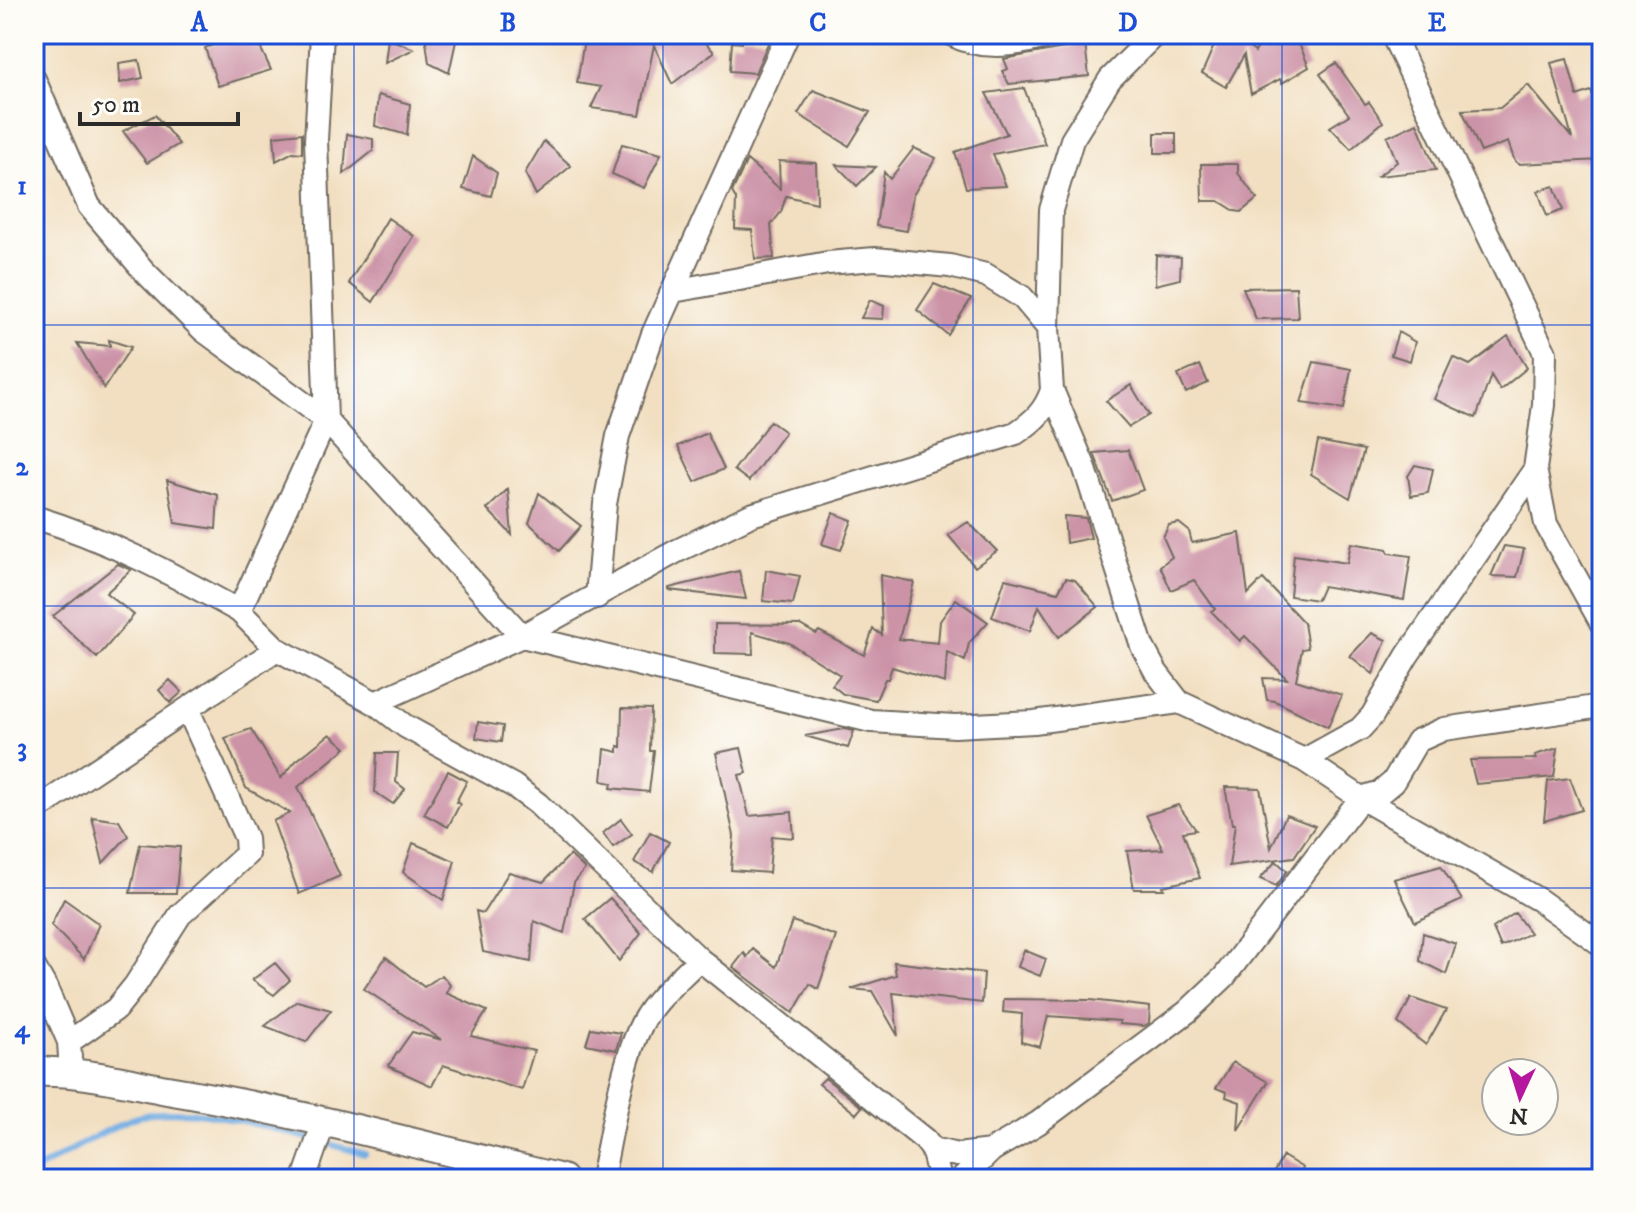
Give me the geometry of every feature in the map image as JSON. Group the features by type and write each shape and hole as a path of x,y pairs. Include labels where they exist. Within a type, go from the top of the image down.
{"street":[{"path":"239,611 326,420 316,140 322,34"},
{"path":"597,597 605,504 618,436 653,334 788,34"},
{"path":"951,34 994,47 1055,34"},
{"path":"1155,34 1110,79 1072,140 1051,210 1048,328 1052,390 1084,466 1142,646 1156,672 1179,702 1304,760 1361,798 1539,900 1602,945"},
{"path":"1392,34 1545,353 1544,405 1535,469 1546,524 1602,624"},
{"path":"34,79 89,206 144,271 203,330 326,420 522,636 871,721 955,726 1034,722 1179,702"},
{"path":"673,291 828,263 875,259 950,266 986,275 1022,297 1048,328"},
{"path":"375,703 522,636 677,551 751,515 1016,433 1037,419 1047,405 1052,390"},
{"path":"1304,760 1360,729 1372,716 1407,656 1535,469"},
{"path":"34,517 72,529 152,563 239,611 277,649 375,703 405,726 514,786 538,804 699,959 879,1101 932,1149 957,1155 992,1150"},
{"path":"35,810 277,649"},
{"path":"962,1179 992,1150 1038,1123 1187,1012 1224,977 1361,798 1381,792 1393,782 1417,741 1444,729 1602,706"},
{"path":"69,1042 116,1009 136,984 180,915 247,854 246,838 188,710"},
{"path":"602,1179 631,1056 644,1020 655,1004 699,959"},
{"path":"34,967 69,1042 71,1073"},
{"path":"35,1072 71,1073 199,1095 562,1179"},
{"path":"304,1179 324,1122"},
{"path":"932,1149 940,1179"}],"building":[{"path":"239,34 254,34 271,70 218,86 205,48"},
{"path":"425,34 440,34 456,41 449,73 429,63"},
{"path":"585,34 698,34 714,52 672,84 654,45 640,115 591,108 601,87 577,83"},
{"path":"1219,34 1231,34 1255,52 1267,34 1295,34 1309,67 1282,83 1280,79 1251,94 1244,55 1226,87 1202,73"},
{"path":"742,36 770,39 755,73 730,71 732,42 742,43"},
{"path":"388,38 414,49 385,63"},
{"path":"1085,44 1089,76 1009,84 1002,71 1008,69 1004,59"},
{"path":"1567,59 1577,96 1591,91 1594,101 1602,107 1602,160 1518,164 1508,142 1481,152 1462,110 1500,108 1528,85 1572,138 1551,63"},
{"path":"139,60 143,78 120,83 119,63"},
{"path":"1336,63 1365,104 1369,102 1383,122 1351,149 1330,127 1349,115 1320,74"},
{"path":"1024,88 1045,144 993,154 1006,186 966,188 955,152 1007,134 986,93"},
{"path":"813,90 870,112 849,146 798,114"},
{"path":"378,95 410,104 407,135 375,126"},
{"path":"155,115 179,144 147,163 123,131"},
{"path":"1417,123 1436,170 1378,176 1397,162 1387,137"},
{"path":"302,133 302,153 293,152 276,161 274,136"},
{"path":"1155,133 1176,133 1176,153 1155,153"},
{"path":"347,134 373,139 373,151 344,174"},
{"path":"544,141 571,166 536,195 525,173"},
{"path":"622,144 661,154 644,188 612,174"},
{"path":"914,148 936,158 913,195 907,231 876,226 884,172 890,179"},
{"path":"473,156 497,173 491,196 463,189"},
{"path":"747,160 780,189 779,161 816,163 817,203 786,196 781,212 771,225 774,258 755,259 752,230 735,229 736,199 732,192"},
{"path":"1201,164 1238,164 1238,173 1257,199 1241,212 1219,201 1202,201"},
{"path":"836,165 876,167 857,186"},
{"path":"1554,186 1563,210 1547,216 1538,191"},
{"path":"388,218 414,236 373,302 349,283"},
{"path":"1156,255 1181,257 1180,279 1155,285"},
{"path":"934,284 971,299 948,335 917,310"},
{"path":"1296,287 1298,318 1256,319 1243,288"},
{"path":"870,300 884,306 883,319 861,318"},
{"path":"1398,332 1415,342 1410,361 1391,355"},
{"path":"1508,336 1527,368 1500,390 1491,375 1476,418 1434,399 1453,357 1470,365"},
{"path":"109,340 131,347 104,388 77,343 110,346"},
{"path":"1314,362 1351,369 1344,409 1301,403"},
{"path":"1200,365 1208,383 1186,393 1178,375"},
{"path":"1131,385 1149,415 1129,427 1106,401"},
{"path":"770,421 785,432 749,481 734,470"},
{"path":"707,433 724,469 695,482 678,446"},
{"path":"1318,441 1364,450 1350,498 1311,474"},
{"path":"1128,450 1143,490 1112,501 1094,453"},
{"path":"1415,465 1433,469 1428,493 1411,496 1408,476"},
{"path":"167,480 218,495 216,529 175,523"},
{"path":"508,489 512,535 487,509"},
{"path":"539,493 581,526 559,551 529,523"},
{"path":"833,513 852,520 841,550 822,544"},
{"path":"1064,516 1086,518 1091,538 1066,543"},
{"path":"968,522 997,551 975,567 948,535"},
{"path":"1179,523 1189,531 1192,543 1240,533 1248,594 1263,579 1304,623 1308,648 1302,649 1296,680 1342,695 1328,727 1267,700 1263,678 1287,679 1245,636 1240,641 1211,611 1215,609 1194,580 1171,590 1160,566 1172,557 1163,537 1169,525"},
{"path":"1351,543 1411,556 1404,600 1323,586 1317,600 1290,596 1294,555 1347,563"},
{"path":"1504,546 1524,549 1517,577 1491,576"},
{"path":"118,564 131,570 106,593 134,615 97,658 53,616"},
{"path":"766,570 800,576 793,604 763,601"},
{"path":"739,571 746,599 669,590 669,588"},
{"path":"880,575 914,582 899,639 938,643 940,621 956,599 988,622 969,643 965,661 947,652 945,683 892,667 876,700 843,694 832,685 840,675 789,643 752,632 753,654 715,653 715,624 800,625 816,634 819,631 864,655 873,629 882,635"},
{"path":"1066,578 1075,580 1098,607 1059,637 1039,606 1030,631 992,617 1005,579 1058,592"},
{"path":"1372,633 1386,640 1373,674 1350,656"},
{"path":"170,680 182,692 170,703 159,690"},
{"path":"622,708 651,709 650,751 654,751 649,792 611,788 612,783 602,781 605,749 618,752 618,746 621,747"},
{"path":"478,722 503,726 501,742 476,738"},
{"path":"251,729 281,778 296,761 330,734 346,748 298,787 340,876 299,894 273,821 290,813 246,788 225,738"},
{"path":"844,729 854,731 848,748 805,736"},
{"path":"741,748 747,773 739,775 749,816 792,812 794,838 772,836 769,873 731,870 734,836 716,753"},
{"path":"1558,748 1554,777 1476,784 1470,760 1536,759 1535,755"},
{"path":"377,753 398,753 396,782 405,789 393,804 375,792"},
{"path":"448,771 467,781 448,827 424,814"},
{"path":"1570,778 1582,810 1544,821 1548,781"},
{"path":"1225,787 1260,788 1271,848 1286,815 1315,826 1294,857 1229,866 1235,824 1232,824"},
{"path":"1178,805 1196,830 1183,832 1200,878 1163,886 1164,889 1134,889 1127,851 1163,849 1146,815"},
{"path":"92,817 119,821 128,836 103,863"},
{"path":"621,819 632,834 613,847 603,833"},
{"path":"650,832 669,842 653,872 634,862"},
{"path":"413,843 455,861 443,900 403,872"},
{"path":"140,844 180,847 176,893 130,893"},
{"path":"570,855 585,869 574,883 564,933 534,921 531,962 483,952 476,911 483,913 509,872 543,882"},
{"path":"1276,861 1287,871 1276,886 1260,879"},
{"path":"1441,866 1462,900 1415,922 1394,879"},
{"path":"610,898 641,933 619,961 585,919"},
{"path":"64,899 99,924 84,959 51,925"},
{"path":"1515,913 1530,933 1501,947 1493,928"},
{"path":"792,921 836,936 818,989 810,984 793,1013 733,967 744,953 747,957 753,949 776,967"},
{"path":"1423,933 1456,944 1446,974 1420,961"},
{"path":"1024,950 1046,959 1040,976 1018,967"},
{"path":"386,957 424,987 442,975 450,985 446,993 487,1011 471,1036 534,1051 522,1090 443,1065 432,1086 388,1066 412,1032 442,1040 364,989"},
{"path":"894,962 984,973 982,1003 893,993 898,1036 872,991 851,989 896,975"},
{"path":"275,963 290,980 274,995 252,980"},
{"path":"1411,998 1446,1010 1426,1045 1398,1023"},
{"path":"1004,999 1090,1000 1150,1007 1149,1023 1144,1026 1119,1024 1120,1021 1048,1016 1040,1047 1021,1042 1022,1014 1003,1012"},
{"path":"297,1001 331,1010 306,1042 265,1026"},
{"path":"591,1028 621,1033 616,1050 586,1044"},
{"path":"1233,1062 1268,1082 1238,1130 1240,1102 1226,1097 1227,1092 1216,1088"},
{"path":"825,1078 862,1107 856,1114 819,1084"},
{"path":"1283,1156 1303,1168 1297,1179 1270,1179"}],"waterway":[{"path":"34,1171 131,1119 152,1114 197,1113 311,1139"},
{"path":"322,1142 365,1154"}]}
